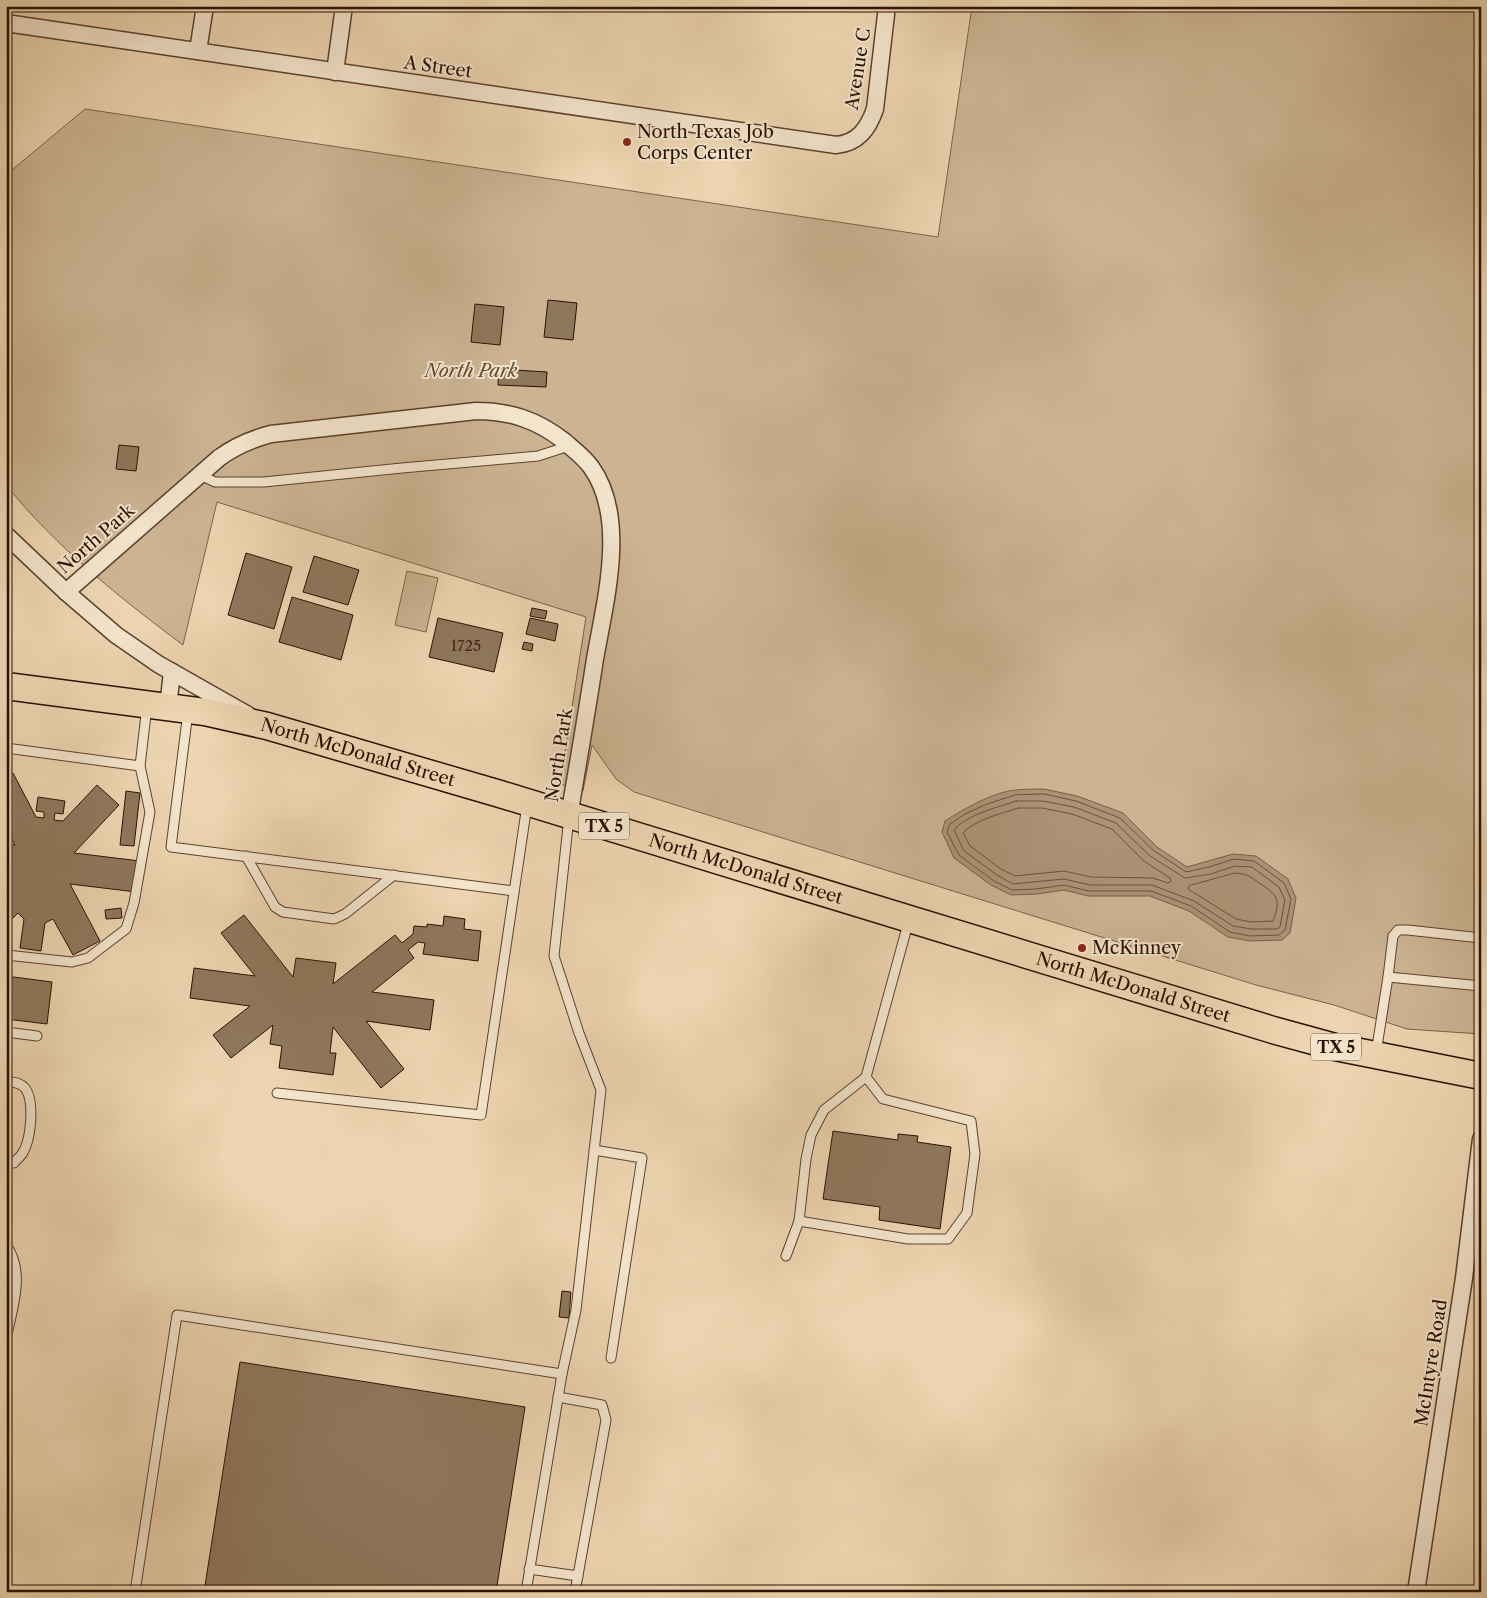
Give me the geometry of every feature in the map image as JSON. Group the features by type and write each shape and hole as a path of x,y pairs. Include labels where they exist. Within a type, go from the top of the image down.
{"main road":[{"name":"North McDonald Street","path":"6,686 168,707 267,726 527,802 1273,1030 1375,1056 1481,1076"}],"street":[{"path":"198,51 205,6"},
{"path":"335,72 344,6"},
{"name":"Avenue C","path":"861,135 868,126 875,109 887,6"},
{"name":"A Street","path":"6,24 826,145 845,144 861,135"},
{"name":"North Park","path":"66,592 200,474 231,450 245,443 271,434 476,411 502,412 530,420 554,434 590,466 602,486 610,515 612,534 605,598 570,816"},
{"path":"6,534 66,592 116,635 172,672 267,726"},
{"path":"168,707 172,672"},
{"name":"McIntyre Road","path":"1416,1592 1464,1278 1481,1140"}],"lane":[{"path":"200,474 215,482 264,482 538,456 569,446"},
{"path":"6,956 72,962 88,958 108,945 126,929 134,903 150,812 140,766 168,707"},
{"path":"168,707 171,847 514,891"},
{"path":"6,748 140,766"},
{"path":"277,1093 481,1115 527,802"},
{"path":"526,1592 562,1374 576,1310 601,1090 579,1033 554,956 570,816"},
{"path":"246,856 274,907 283,912 334,919 345,914 394,875"},
{"path":"786,1256 799,1221 806,1159 811,1135 824,1110 866,1077 909,920"},
{"path":"1375,1056 1393,936 1398,930 1481,938"},
{"path":"1388,977 1481,986"},
{"path":"6,1032 37,1036"},
{"path":"799,1221 908,1239 948,1239 967,1214 975,1154 970,1121 883,1100 866,1077"},
{"path":"6,1081 17,1083 25,1088 32,1116 23,1153 14,1163 6,1162"},
{"path":"594,1150 642,1158 611,1358"},
{"path":"6,1244 13,1254 17,1284 6,1339"},
{"path":"135,1592 177,1316 562,1374"},
{"path":"558,1397 602,1405 606,1420 576,1592"},
{"path":"530,1568 578,1576"}],"green space":[{"path":"972,6 1481,6 1481,1034 1407,1029 1334,1005 1256,985 634,792 616,779 592,745 583,791 560,784 586,617 217,502 183,645 90,571 46,530 6,485 6,175 85,109 938,237"},
{"path":"407,571 438,578 426,632 395,625"}],"water":[{"path":"1044,789 1077,796 1123,813 1157,847 1187,867 1233,854 1256,856 1288,879 1296,898 1290,933 1282,940 1250,941 1228,937 1189,911 1150,896 1088,896 1064,890 1011,895 991,885 954,858 942,832 945,821 970,806 1007,791"}],"building":[{"path":"548,300 577,303 573,340 544,337"},
{"path":"475,304 504,307 500,345 471,342"},
{"path":"499,369 547,372 546,387 498,385"},
{"path":"119,445 139,447 136,471 116,469"},
{"path":"246,553 292,567 274,629 228,615"},
{"path":"314,556 359,570 348,605 303,592"},
{"path":"292,597 353,615 341,660 279,642"},
{"path":"532,608 547,611 545,619 530,616"},
{"path":"438,618 503,633 494,672 429,657"},
{"path":"530,618 558,624 555,641 526,634"},
{"path":"524,642 533,644 532,651 522,649"},
{"path":"13,773 36,817 44,818 44,812 36,811 38,797 65,801 63,814 55,813 54,820 63,821 97,785 119,805 74,853 140,861 136,892 70,884 100,941 73,955 53,919 45,923 41,951 20,948 24,919 18,913 6,925 6,881 11,876 6,875 6,844 15,845 6,828 6,776"},
{"path":"126,791 140,793 134,846 120,845"},
{"path":"121,908 122,918 106,919 105,910"},
{"path":"244,915 293,977 296,958 336,963 333,984 395,935 402,943 413,934 414,926 427,927 427,924 443,926 444,916 465,919 464,929 481,931 478,961 423,954 425,943 418,942 408,950 414,958 372,992 434,1000 430,1030 366,1021 404,1069 381,1088 333,1027 330,1053 336,1053 333,1075 279,1068 282,1046 270,1044 273,1025 231,1058 213,1035 250,1006 190,998 194,968 255,976 221,933"},
{"path":"6,976 52,982 47,1024 6,1019"},
{"path":"833,1131 898,1140 898,1134 918,1136 917,1142 951,1147 940,1229 879,1220 880,1207 823,1199"},
{"path":"562,1291 571,1292 569,1318 559,1317"},
{"path":"240,1362 525,1407 496,1592 204,1592"}],"place":[{"name":"North Texas Job Corps Center","path":"627,142"},
{"name":"McKinney","path":"1082,948"}]}
